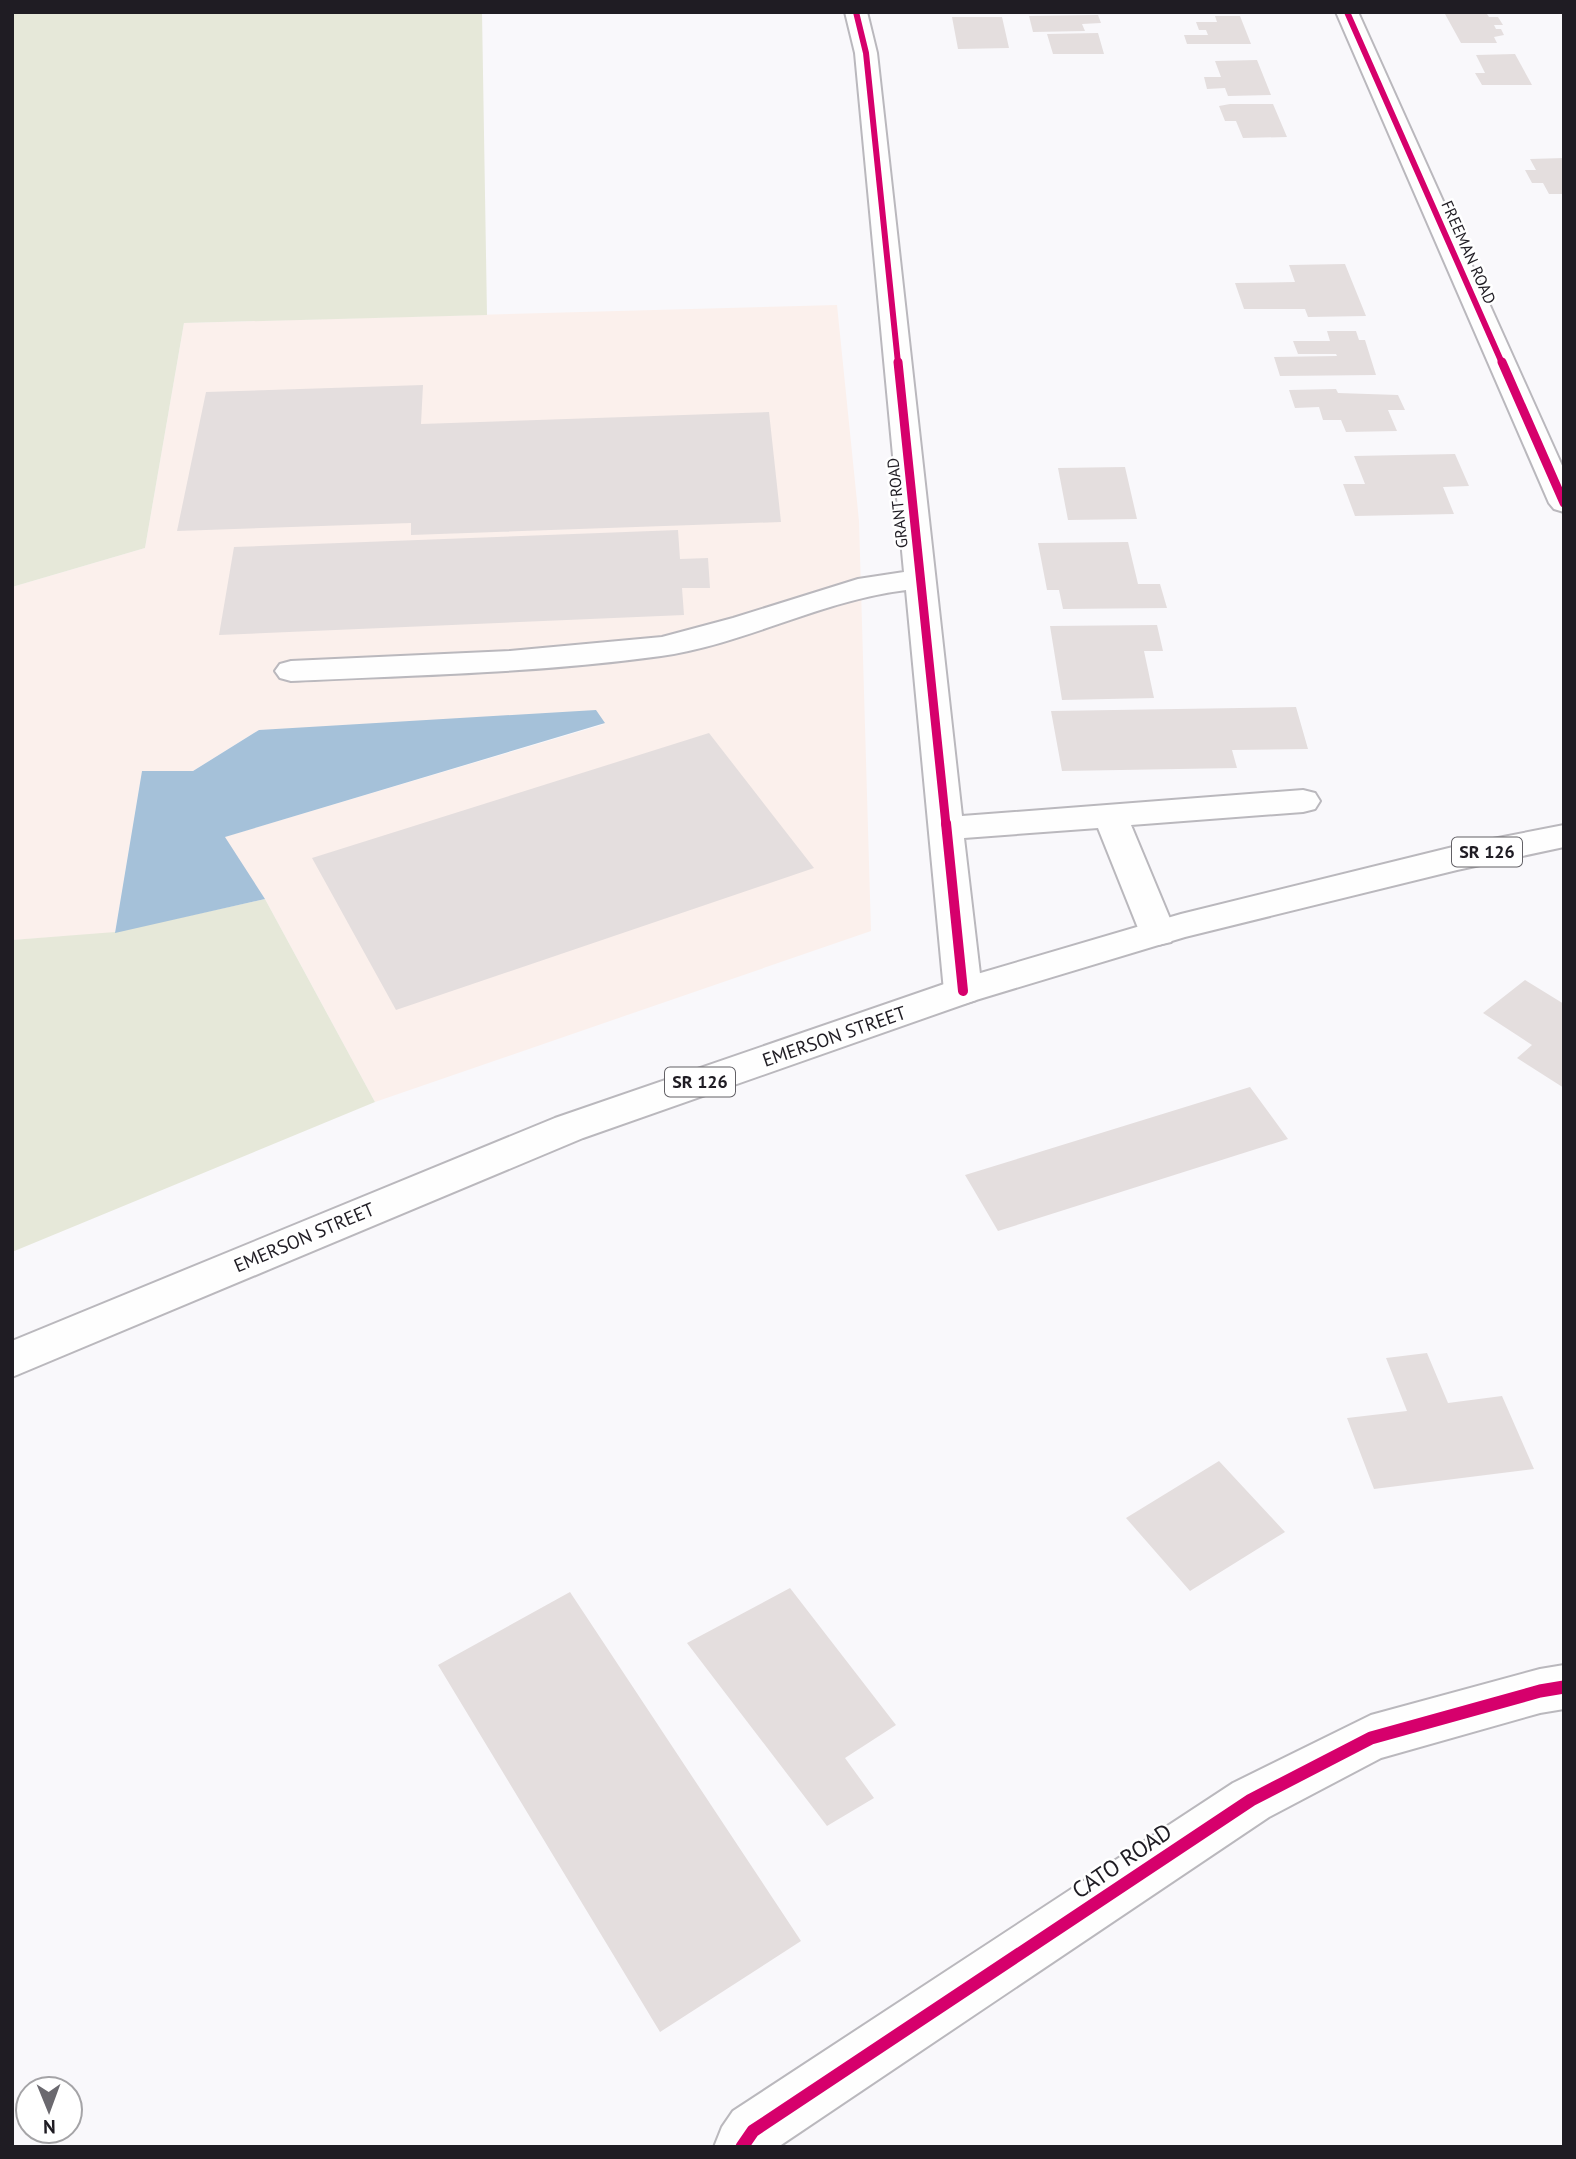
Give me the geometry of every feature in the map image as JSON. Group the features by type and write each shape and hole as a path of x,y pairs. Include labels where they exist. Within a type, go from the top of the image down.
{"street":[{"name":"GRANT ROAD","path":"856,12 866,53 963,991"},
{"name":"FREEMAN ROAD","path":"1347,12 1564,503"},
{"path":"291,671 510,661 663,646 744,625 869,585 920,579"},
{"path":"946,828 1303,801"},
{"path":"1110,815 1158,933"},
{"name":"EMERSON STREET","path":"12,1360 569,1128 963,991 1158,933 1457,858 1564,836"},
{"name":"CATO ROAD","path":"742,2147 753,2132 1251,1800 1371,1738 1539,1691 1564,1687"}],"shaded area":[{"path":"12,12 482,12 487,315 184,323 145,548 12,587"},
{"path":"837,305 859,521 871,931 375,1102 265,899 224,837 605,724 259,730 193,771 142,771 115,933 12,940 12,587 145,548 184,323"},
{"path":"265,899 375,1102 12,1252 12,940 115,932"}],"water":[{"path":"596,710 605,723 225,837 265,899 115,933 142,771 193,771 259,730"}],"building":[{"path":"1445,14 1487,14 1489,17 1498,17 1503,25 1494,25 1496,29 1501,29 1504,35 1494,37 1497,43 1461,43"},
{"path":"1098,15 1101,23 1082,24 1085,31 1033,32 1029,16"},
{"path":"1215,16 1240,16 1251,44 1187,44 1184,35 1208,35 1206,30 1199,30 1196,22 1217,22"},
{"path":"952,17 1002,17 1009,48 958,49"},
{"path":"1098,33 1104,54 1053,54 1047,34"},
{"path":"1515,54 1532,85 1482,85 1475,73 1485,73 1476,55"},
{"path":"1257,60 1271,95 1228,96 1225,88 1207,89 1204,77 1221,77 1215,61"},
{"path":"1273,104 1287,137 1243,138 1236,121 1225,121 1219,106"},
{"path":"1564,158 1564,194 1549,194 1543,183 1532,183 1525,170 1536,170 1530,159"},
{"path":"1345,264 1366,316 1308,317 1305,309 1244,309 1235,283 1295,282 1289,265"},
{"path":"1327,331 1356,331 1359,340 1365,340 1376,375 1280,376 1274,357 1337,356 1298,354 1293,341 1330,341"},
{"path":"423,385 421,424 769,412 781,522 411,535 411,523 177,531 206,392"},
{"path":"1336,389 1338,393 1398,395 1405,410 1388,410 1397,431 1346,432 1341,420 1323,420 1319,407 1295,408 1289,390"},
{"path":"1455,454 1469,486 1443,487 1454,514 1355,516 1343,484 1365,484 1354,456"},
{"path":"1125,467 1137,519 1068,520 1058,468"},
{"path":"678,530 680,559 708,558 710,588 682,588 684,615 219,635 234,547"},
{"path":"1128,542 1138,584 1160,584 1167,608 1063,609 1059,590 1047,590 1038,543"},
{"path":"1157,625 1163,651 1144,651 1154,698 1062,700 1050,626"},
{"path":"1296,707 1308,749 1232,750 1237,768 1062,771 1051,711"},
{"path":"709,733 814,868 396,1010 312,858"},
{"path":"1525,980 1564,1004 1564,1088 1517,1058 1532,1045 1483,1013"},
{"path":"1250,1087 1288,1139 998,1231 965,1175"},
{"path":"1427,1353 1448,1403 1502,1396 1534,1469 1374,1489 1347,1418 1407,1411 1386,1358"},
{"path":"1219,1461 1285,1532 1190,1591 1126,1518"},
{"path":"790,1588 896,1725 845,1758 874,1798 827,1826 687,1643"},
{"path":"570,1592 801,1941 660,2032 438,1665"}],"cycle path":[{"path":"856,12 866,53 963,991"},
{"path":"1347,12 1564,503"},
{"path":"742,2147 753,2131 1251,1800 1371,1738 1540,1691 1564,1687"}]}
